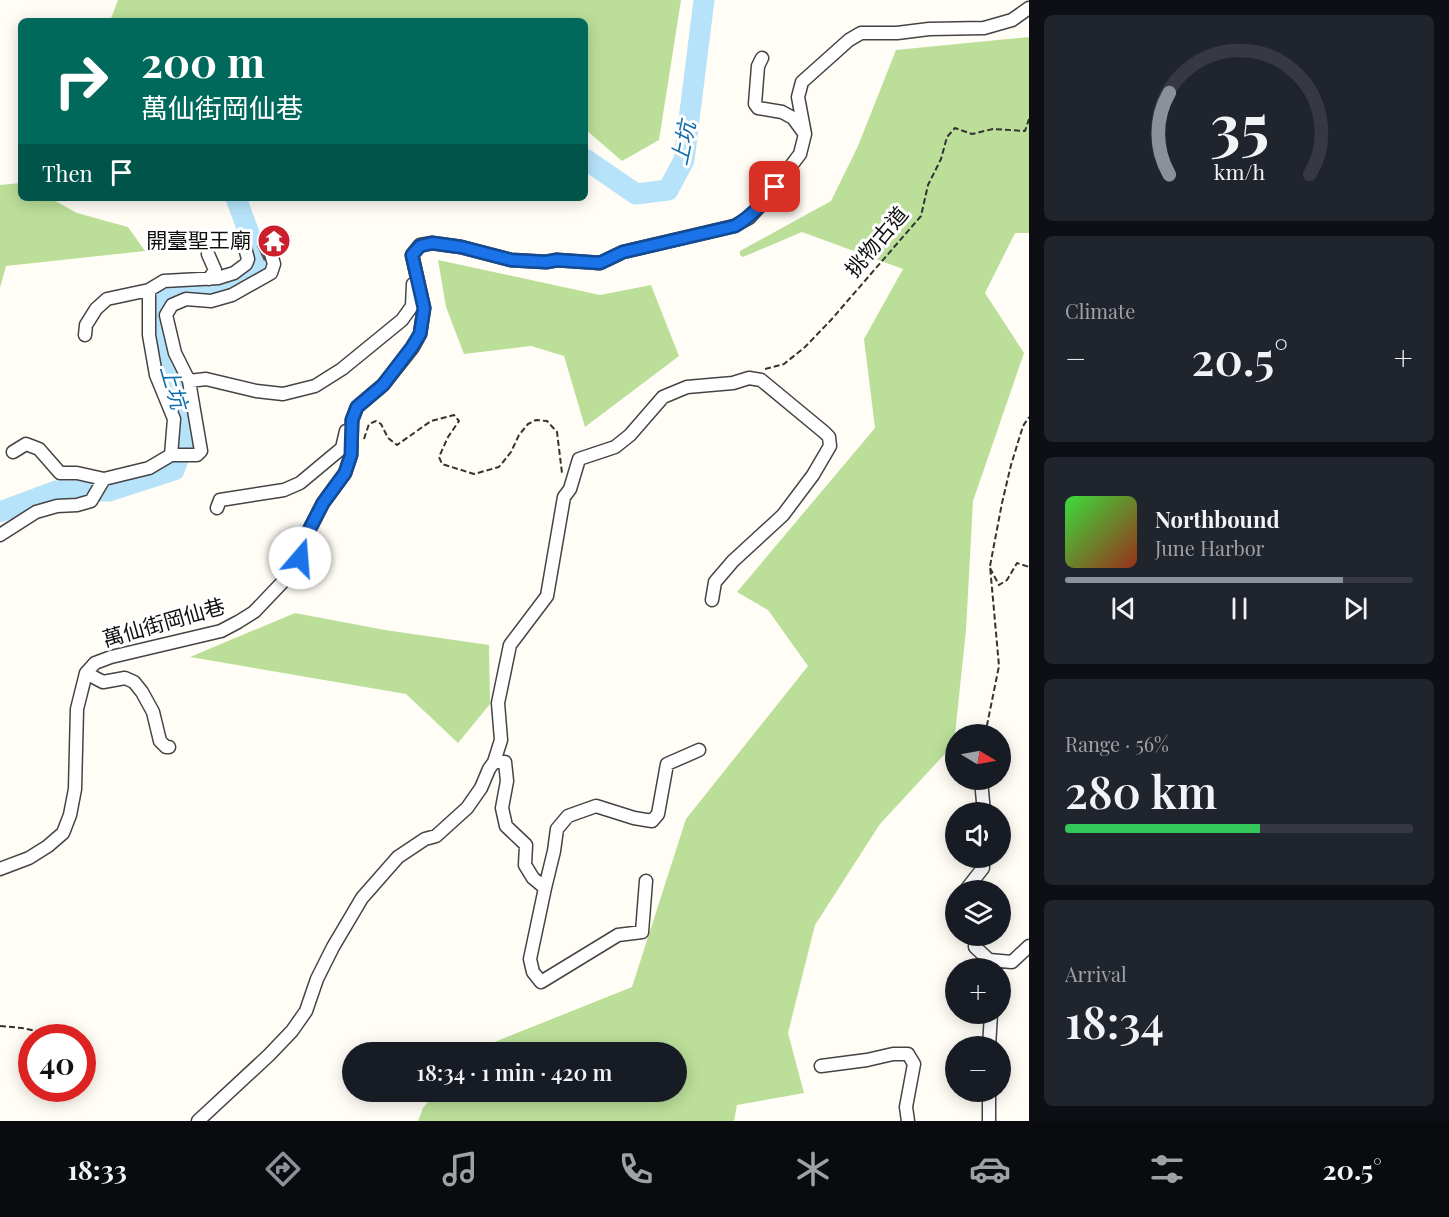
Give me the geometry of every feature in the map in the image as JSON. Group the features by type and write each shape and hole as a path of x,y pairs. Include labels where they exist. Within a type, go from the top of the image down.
{"street":[{"path":"217,508 220,500 284,490 300,483 342,448 348,425 357,407 383,385 420,334 424,308 412,255 420,246 432,243 461,247 511,260 600,263 623,252 735,226 749,218 769,196 800,154 805,134 798,97 802,82 849,40 861,33 984,28 1012,20 1029,8"},
{"path":"762,58 758,66 755,104 758,108 782,112 793,117 805,134"},
{"path":"85,335 86,325 96,309 107,299 149,290 164,281 218,278 234,273 246,264 248,258 244,244"},
{"path":"13,452 26,444 39,449 60,473 77,473 104,479 149,468 171,454 197,455 201,452 189,381 174,353 166,315 172,304 186,299 211,301 232,295 271,273 274,264 269,247"},
{"path":"208,254 215,270 209,279"},
{"path":"189,381 206,379 255,391 283,394 315,386 342,369 402,320 412,306 414,270"},
{"path":"149,290 149,335 154,365 174,419 171,454"},
{"path":"198,1121 292,1031 306,1011 317,979 362,898 398,857 425,839 436,836 467,808 481,788 494,762 501,740 498,703 510,645 547,596 564,497 570,489 579,459 615,447 630,435 663,397 687,387 733,383 749,378 761,380 824,432 829,438 830,447 813,475 783,515 733,561 715,582 712,600"},
{"name":"萬仙街岡仙巷","path":"0,869 29,858 63,833 70,815 75,789 76,709 86,673 96,663 111,657 221,630 254,612 295,569 305,538 323,503 345,473 351,455 352,420"},
{"path":"0,535 36,512 91,501 104,479"},
{"path":"86,673 103,682 125,678 134,682 153,712 160,741 169,747"},
{"path":"646,881 642,932 618,935 541,982 532,972 530,959 557,830 568,816 596,806 652,821 658,814 667,764 699,750"},
{"path":"494,762 505,762 507,782 502,808 506,826 526,845 525,865 545,888"},
{"path":"974,880 983,868"},
{"path":"975,946 984,958"},
{"path":"1011,962 1029,946"},
{"path":"820,1066 909,1053 914,1064 906,1107 908,1121"},
{"path":"989,1102 989,1121"}],"path":[{"name":"挑物古道","path":"749,378 759,371 784,364 805,347 921,216 928,185 941,159 947,136 955,128 972,134 993,129 1025,131 1029,119"},
{"path":"351,455 358,454 369,424 376,421 381,424 388,438 397,445 431,421 454,415 459,422 448,437 439,457 442,464 474,474 499,467 528,424 536,420 547,421 557,432 562,475"},
{"path":"987,724 999,666 990,566 1011,465 1023,426 1029,417"},
{"path":"990,566 999,585 1007,580 1017,563 1029,567"},
{"path":"0,1026 18,1028"}],"green space":[{"path":"118,0 681,0 659,140 622,161 588,132 588,18 111,18"},
{"path":"1029,37 1029,233 1015,233 985,293 1024,353 973,501 966,630 956,724 945,724 945,754 880,824 815,925 788,1033 804,1093 737,1105 734,1121 418,1121 428,1102 687,1102 687,1042 494,1042 632,987 686,819 808,666 768,610 737,592 875,428 864,339 903,269 802,232 743,257 740,251 831,201 858,146 896,50"},
{"path":"18,183 18,201 55,201 77,213 128,227 145,251 6,266 0,288 0,185"},
{"path":"438,260 600,295 651,285 679,356 585,427 564,356 531,346 464,354 446,307"},
{"path":"295,613 385,630 489,645 490,704 458,743 406,694 190,657"}],"building":[{"name":"開臺聖王廟","path":"280,226 291,237 264,261 257,246"}],"waterway":[{"name":"上坑","path":"588,161 636,194 668,190 684,160 704,0"},
{"name":"上坑","path":"0,512 56,491 109,491 174,470 188,432 170,381 155,312 174,292 218,290 243,282 259,266 237,201"}],"place":[{"name":"開臺聖王廟","path":"274,241"}],"route":[{"path":"300,558 305,538 323,503 345,473 351,455 352,420 357,407 383,385 420,334 424,308 412,255 420,246 432,243 461,247 511,260 600,263 623,252 735,226 749,218 775,187"}]}
